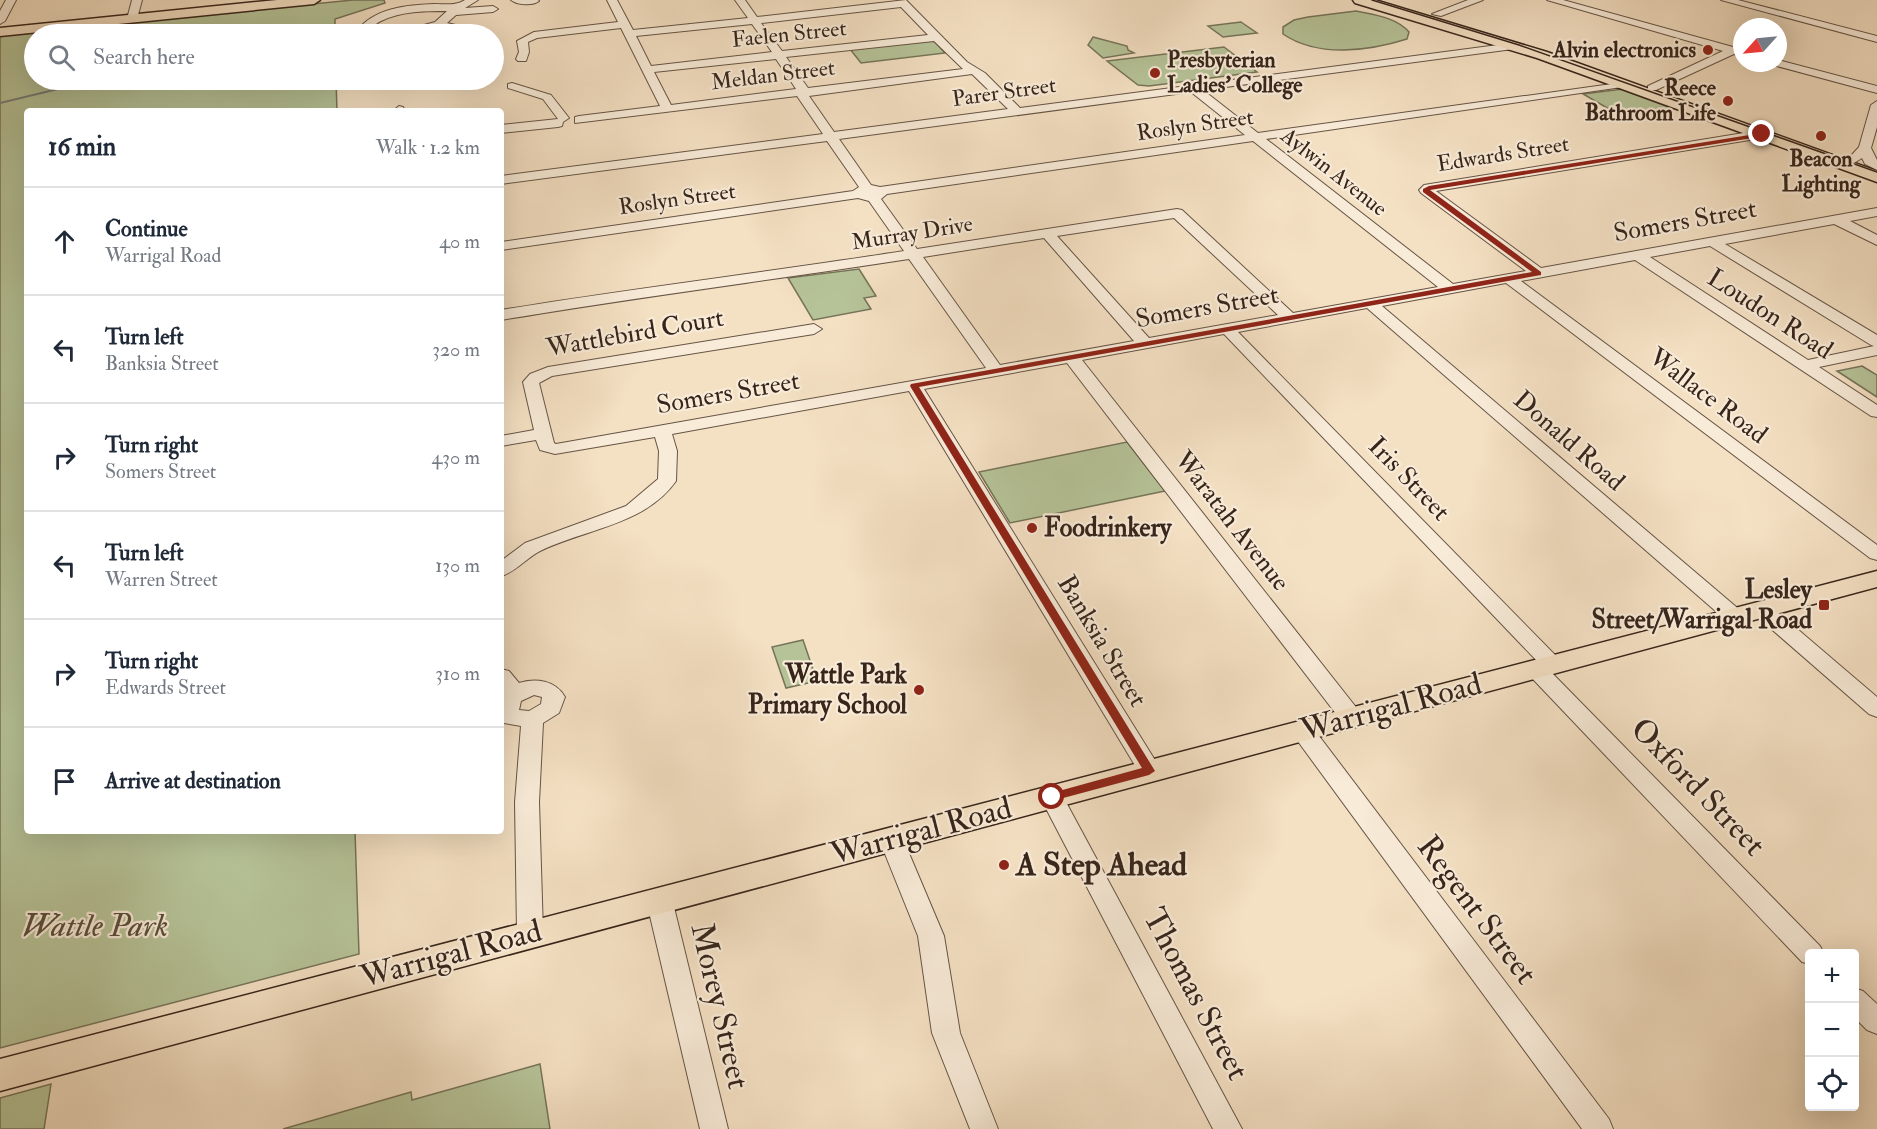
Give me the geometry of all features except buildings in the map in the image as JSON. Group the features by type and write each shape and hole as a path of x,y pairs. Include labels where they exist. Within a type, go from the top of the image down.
{"highway":[{"path":"1360,0 1455,29 1520,45 1652,88 1877,176"},
{"path":"1389,0 1437,14 1622,84 1769,133 1860,153 1877,166"},
{"path":"1437,14 1435,19 1455,29"},
{"path":"1860,153 1859,165 1877,176"}],"main road":[{"path":"75,24 262,3 314,0"},
{"path":"0,32 24,29"},
{"name":"Warrigal Road","path":"0,1074 1877,579"}],"street":[{"path":"0,21 11,0"},
{"path":"132,18 137,0"},
{"path":"439,24 473,0"},
{"path":"516,0 534,1"},
{"path":"628,0 613,1 666,109"},
{"path":"740,0 802,87 803,96 830,136 996,371"},
{"path":"1437,14 1478,0"},
{"path":"1552,0 1733,48"},
{"path":"1726,0 1877,39"},
{"path":"522,59 524,52 522,41 534,35 754,20 902,2 973,71 985,78 1018,112"},
{"path":"368,24 380,16 435,7 456,10 493,9"},
{"path":"1787,27 1802,20"},
{"name":"Faelen Street","path":"646,69 937,37"},
{"name":"Parer Street","path":"504,180 1520,45"},
{"path":"1652,88 1733,53"},
{"path":"1787,66 1877,90"},
{"name":"Meldan Street","path":"561,120 569,125 579,120 973,71"},
{"name":"Roslyn Street","path":"504,246 1622,84"},
{"path":"504,129 537,127 561,120 548,97 512,86"},
{"name":"Aylwin Avenue","path":"1194,89 1450,289"},
{"path":"1860,153 1877,105"},
{"name":"Edwards Street","path":"1538,273 1426,190 1769,133"},
{"name":"Somers Street","path":"504,441 544,440 555,449 567,448 1877,212"},
{"name":"Murray Drive","path":"504,314 638,292 784,274 1177,213 1290,318"},
{"path":"1837,220 1877,241"},
{"path":"1047,233 1145,344"},
{"path":"1713,242 1877,342"},
{"name":"Loudon Road","path":"1637,255 1877,412"},
{"name":"Wallace Road","path":"1508,278 1877,554"},
{"name":"Donald Road","path":"1370,303 1734,616"},
{"name":"Wattlebird Court","path":"544,440 531,382 548,372 814,329"},
{"name":"Iris Street","path":"1227,329 1545,667"},
{"path":"1805,365 1877,350"},
{"name":"Waratah Avenue","path":"1071,357 1351,717"},
{"name":"Banksia Street","path":"914,386 1149,771"},
{"path":"504,568 532,546 633,510 650,497 667,481 668,451 662,431"},
{"path":"1761,609 1877,709"},
{"name":"Oxford Street","path":"1545,667 1806,949"},
{"path":"504,680 515,694"},
{"path":"534,687 550,692 554,697 551,708 532,719 518,719 508,713 507,703 515,694 534,687"},
{"path":"530,933 527,801 532,719"},
{"name":"Regent Street","path":"1302,730 1599,1129"},
{"name":"Thomas Street","path":"1052,797 1228,1129"},
{"path":"891,839 931,936 946,1033 984,1129"},
{"name":"Morey Street","path":"659,899 714,1129"},
{"path":"1858,1003 1877,1022"}],"green space":[{"name":"Wattle Park","path":"353,0 384,0 385,3 335,19 335,24 111,24"},
{"path":"1356,11 1384,17 1398,23 1409,32 1407,39 1377,47 1344,50 1312,47 1283,34 1283,27 1294,20"},
{"path":"1241,22 1257,33 1223,37 1208,26"},
{"name":"Wattle Park","path":"24,33 24,90 336,90 337,108 24,108 24,834 355,834 359,954 0,1048 0,35"},
{"path":"1093,37 1127,46 1128,50 1134,53 1103,58 1088,45"},
{"path":"933,40 945,53 861,63 850,49"},
{"path":"1224,47 1257,72 1149,86 1138,85 1107,61"},
{"path":"1623,89 1678,108 1621,116 1583,94"},
{"path":"859,269 876,296 864,298 871,309 813,320 788,278"},
{"path":"1862,366 1877,375 1877,397 1837,371"},
{"path":"1127,442 1165,491 1010,523 979,472"},
{"path":"803,640 817,681 786,688 772,647"},
{"path":"540,1064 550,1129 283,1129 411,1092 412,1100"},
{"path":"51,1084 44,1129 0,1129 0,1098"}],"waterway":[{"path":"0,103 54,90"}],"tram line":[{"path":"1372,0 1519,45 1877,172"}],"place":[{"name":"Alvin electronics","path":"1708,50"},
{"name":"Presbyterian Ladies' College","path":"1155,73"},
{"name":"Reece Bathroom Life","path":"1728,101"},
{"name":"Beacon Lighting","path":"1821,136"},
{"name":"Foodrinkery","path":"1032,528"},
{"name":"Lesley Street/Warrigal Road","path":"1824,605"},
{"name":"Wattle Park Primary School","path":"919,690"},
{"name":"A Step Ahead","path":"1004,865"}],"route":[{"path":"1052,797 1149,771 914,386 1538,273 1426,190 1762,134"}]}
